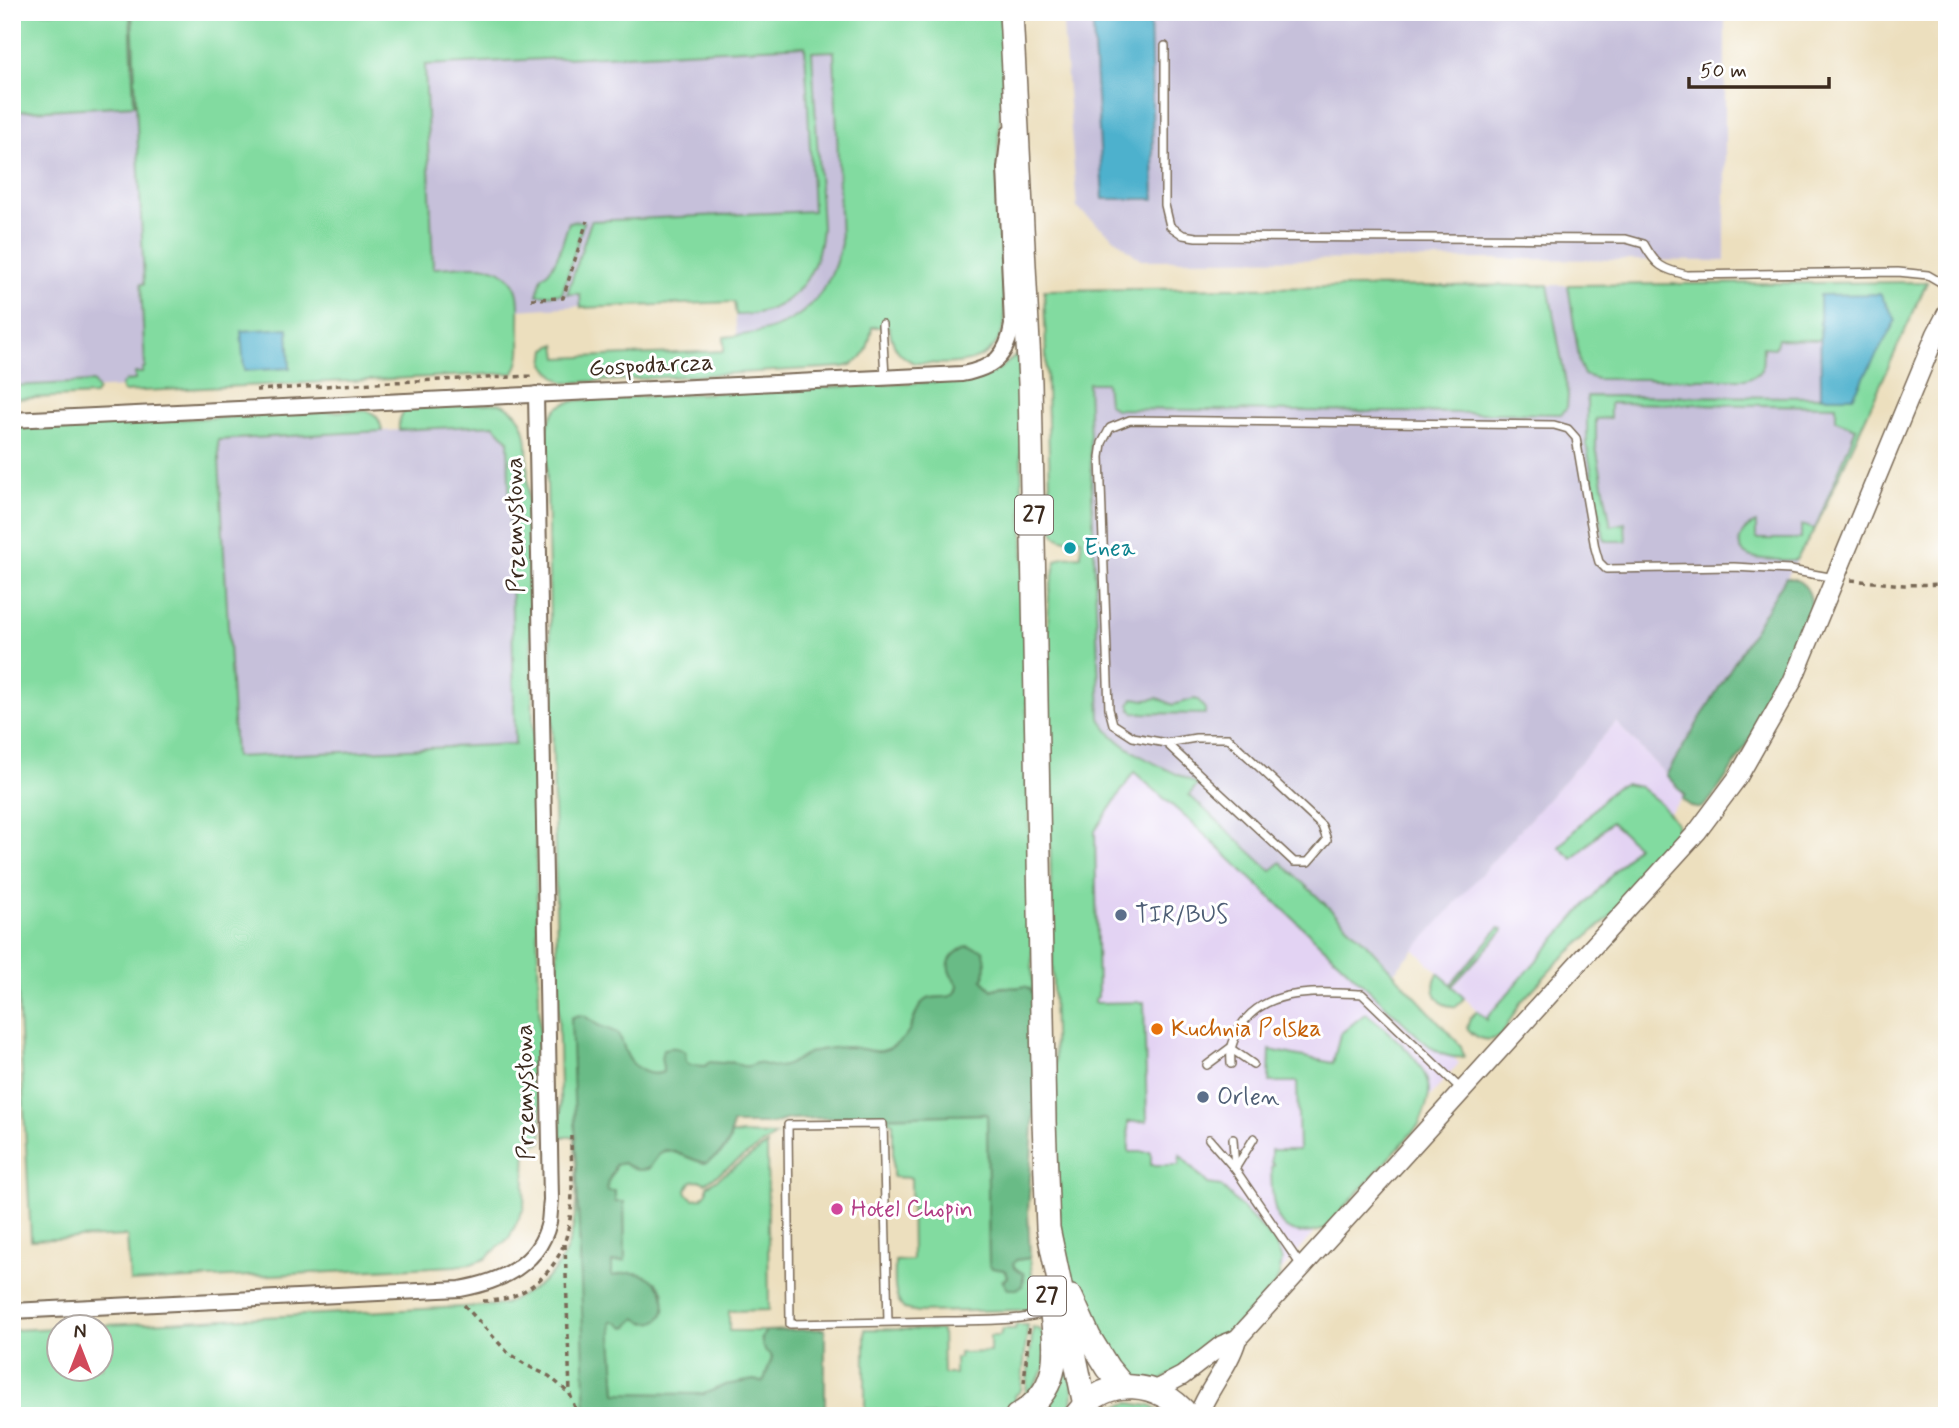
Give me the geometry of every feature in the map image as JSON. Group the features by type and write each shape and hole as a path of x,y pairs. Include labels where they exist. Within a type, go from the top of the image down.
{"main road":[{"name":"27","path":"1012,12 1030,383 1044,1121 1048,1228 1056,1270 1055,1365 1040,1397 1021,1413"},
{"name":"27","path":"1044,1121 1034,1192 1034,1237 1080,1410"},
{"name":"27","path":"1055,1310 1089,1337 1108,1368 1124,1387"},
{"path":"1080,1410 1105,1392 1124,1387 1140,1387 1167,1396 1188,1416"}],"street":[{"name":"Gospodarcza","path":"12,420 962,374 986,368 1006,346 1013,313 1005,168 1014,73"},
{"path":"1155,1390 1182,1376 1222,1345 1237,1339 1698,832 1738,777 1792,682 1947,313"},
{"name":"Przemysłowa","path":"12,1311 460,1289 498,1280 517,1269 539,1245 549,1222 551,1200 536,394"},
{"path":"1198,1416 1203,1401 1233,1355 1237,1339"}],"lane":[{"path":"1165,46 1164,205 1170,226 1183,235 1626,239 1644,244 1653,260 1668,270 1687,275 1898,272 1928,275 1947,286"},
{"path":"882,324 885,377"},
{"path":"1167,743 1294,862 1308,862 1326,840 1322,826 1228,738 1196,737 1167,743 1133,737 1113,723 1109,709 1100,457 1102,443 1110,428 1130,420 1555,425 1568,429 1576,438 1595,548 1599,562 1606,569 1734,567 1790,570 1835,578"},
{"path":"1207,1065 1230,1048 1242,1023 1259,1006 1273,1000 1304,994 1362,994 1464,1091"},
{"path":"1230,1048 1253,1064"},
{"path":"1230,1048 1231,1065"},
{"path":"888,1322 883,1124 788,1125 790,1324 888,1322 1055,1310"},
{"path":"1235,1169 1254,1138"},
{"path":"1209,1139 1235,1169 1303,1267"},
{"path":"1233,1139 1235,1169"}],"path":[{"path":"531,299 563,298 587,221"},
{"path":"253,390 535,376"},
{"path":"1835,578 1904,585 1947,584"},
{"path":"565,1242 570,1394 578,1416"},
{"path":"461,1302 509,1354 549,1376 570,1394"},
{"path":"1021,1413 1020,1402 1024,1386 1055,1310"}],"shaded area":[{"path":"12,12 843,12 850,236 818,315 738,355 734,299 581,306 517,310 503,367 12,393"},
{"path":"1062,12 1725,12 1725,261 1141,260 1077,208"},
{"path":"1927,282 1815,530 1666,775 1616,722 1380,988 1068,708 1088,597 1076,289"},
{"path":"494,425 508,440 515,744 235,757 218,440"},
{"path":"1068,708 1380,988 1459,1063 1282,1270 1228,1327 1122,1362"},
{"path":"1616,722 1685,795 1488,1021 1414,949"}],"green space":[{"path":"12,12 130,12 134,105 12,112"},
{"path":"132,12 1000,12 1003,66 998,174 1005,323 1000,338 992,349 970,361 914,363 896,349 889,327 872,327 868,347 862,357 844,367 565,383 544,364 546,349 556,344 558,358 724,351 724,337 747,335 785,323 815,301 835,266 841,243 834,51 812,52 822,228 814,264 797,291 785,301 771,309 736,315 734,302 581,308 580,294 567,294 591,221 813,211 805,46 425,65 433,268 481,266 502,272 511,280 519,299 520,355 514,373 123,392 121,386 125,381 135,380 135,373 142,373 145,367"},
{"path":"584,221 562,294 537,295 542,277 556,260 569,222"},
{"path":"1927,282 1815,529 1856,428 1836,420 1836,406 1610,403 1610,418 1596,419 1596,447 1611,526 1625,523 1626,541 1607,541 1604,538 1587,448 1587,396 1853,397 1820,295 1820,340 1778,339 1775,348 1763,347 1762,368 1752,377 1597,379 1584,375 1580,365 1568,285"},
{"path":"1548,285 1568,395 1567,407 1562,414 1115,409 1108,403 1106,383 1088,383 1100,718 1117,740 1130,749 1198,784 1189,795 1271,871 1281,862 1366,943 1461,1046 1464,1057 1451,1057 1441,1053 1421,1039 1190,821 1134,772 1095,831 1098,997 1094,1003 1144,1002 1147,1121 1128,1122 1129,1152 1151,1152 1151,1165 1179,1165 1180,1155 1208,1184 1221,1186 1275,1242 1282,1260 1276,1284 1251,1312 1205,1353 1160,1381 1135,1379 1124,1373 1080,1303 1059,1236 1047,670 1049,593 1056,561 1063,557 1081,556 1081,539 1062,539 1055,535 1051,521 1044,290"},
{"path":"1019,352 1033,994 1007,987 992,990 982,980 985,967 951,975 958,985 955,993 949,997 932,998 919,1079 582,1081 586,1416 12,1416 12,1330 46,1329 46,1382 116,1382 116,1325 502,1305 544,1281 557,1267 572,1232 576,1174 575,1137 561,1137 546,435 555,410 566,403 592,399 974,380 1009,362"},
{"path":"93,382 98,390 95,395 12,399 12,386"},
{"path":"499,403 517,414 525,431 527,444 542,1143 526,1144 524,1208 509,1238 485,1259 455,1266 130,1282 127,1236 31,1240 15,940 12,939 12,428 363,410 371,412 379,420 382,431 218,440 235,757 515,744 508,440 494,425 399,430 401,416 412,407"},
{"path":"1756,523 1756,539 1801,539 1801,525 1815,529 1796,560 1751,557 1740,547 1742,534"},
{"path":"1786,577 1803,584 1811,601 1809,616 1797,647 1771,701 1719,788 1700,808 1692,807 1682,799 1685,795 1666,775"},
{"path":"1133,698 1158,698 1173,705 1194,699 1205,709 1205,714 1134,713 1130,704"},
{"path":"1624,784 1640,787 1660,803 1676,823 1676,841 1611,916 1558,962 1520,1003 1501,1036 1487,1040 1479,1038 1467,1028 1470,1018 1477,1011 1487,1020 1637,846 1611,822 1573,859 1559,847 1610,792"},
{"path":"1499,928 1503,929 1502,932 1452,986 1464,998 1457,1006 1440,1001 1434,985 1438,973 1451,984"},
{"path":"967,946 983,950 986,965 982,980 992,990 1025,986 1033,994 1035,1093 1028,1212 1030,1258 1016,1260 1013,1264 1024,1274 1022,1286 1008,1289 1003,1282 1007,1277 1006,1272 992,1268 989,1264 987,1114 788,1119 773,1124 732,1124 725,1148 706,1163 666,1150 648,1169 637,1170 623,1163 615,1165 607,1191 615,1191 615,1202 624,1202 625,1261 612,1262 612,1276 631,1273 648,1277 658,1285 665,1305 663,1314 657,1321 648,1323 636,1318 624,1327 618,1322 611,1322 616,1393 704,1394 725,1385 754,1380 761,1382 772,1358 762,1344 766,1331 825,1329 825,1416 586,1416 571,1018 584,1016 615,1032 633,1064 642,1071 653,1074 663,1072 662,1052 670,1048 685,1052 686,1062 691,1065 705,1066 709,1062 732,1061 744,1066 756,1063 777,1067 811,1052 825,1049 849,1047 883,1051 907,1034 917,1010 924,1001 953,995 958,985 949,970 950,961 955,953"},
{"path":"1366,1013 1406,1048 1423,1070 1429,1093 1425,1109 1419,1125 1325,1229 1308,1233 1294,1232 1285,1227 1275,1208 1271,1150 1299,1150 1297,1082 1269,1082 1270,1050 1333,1063 1340,1034"},
{"path":"987,1114 989,1263 1004,1270 1007,1277 1003,1280 1024,1281 1024,1274 1013,1264 1016,1260 1030,1258 1035,1301 1027,1310 919,1312 904,1309 896,1293 895,1261 912,1260 911,1178 893,1177 893,1123 878,1117"},
{"path":"731,1134 776,1135 705,1183 692,1181 686,1190 693,1199 702,1198 707,1192 707,1186 767,1145 769,1310 729,1311 729,1331 766,1331 761,1339 772,1358 764,1380 754,1380 704,1394 616,1394 611,1322 618,1322 624,1327 636,1318 646,1323 663,1314 664,1297 658,1285 642,1275 632,1273 612,1276 612,1261 625,1261 624,1202 615,1202 607,1190 607,1183 615,1165 623,1163 637,1170 648,1169 661,1152 672,1151 706,1163 726,1148"},
{"path":"1016,1325 1028,1325 1021,1390 1015,1396 1015,1409 1004,1416 826,1416 825,1410 865,1410 865,1329 942,1330 943,1374 955,1374 955,1358 959,1358 959,1353 990,1352 990,1336 1000,1336 1002,1329 1015,1329"},
{"path":"1033,1327 1045,1335 1045,1369 1025,1399"},
{"path":"1064,1354 1073,1394 1070,1409 1065,1416 1036,1416"},
{"path":"1130,1403 1150,1406 1166,1416 1097,1416 1112,1407"}],"water":[{"path":"1092,12 1150,12 1154,199 1103,199"},
{"path":"1880,294 1896,320 1853,397 1821,397 1820,295"},
{"path":"288,328 290,368 244,371 241,331"}],"place":[{"name":"Enea","path":"1070,548"},
{"name":"TIR/BUS","path":"1121,915"},
{"name":"Kuchnia Polska","path":"1157,1029"},
{"name":"Orlen","path":"1203,1097"},
{"name":"Hotel Chopin","path":"837,1209"}]}
